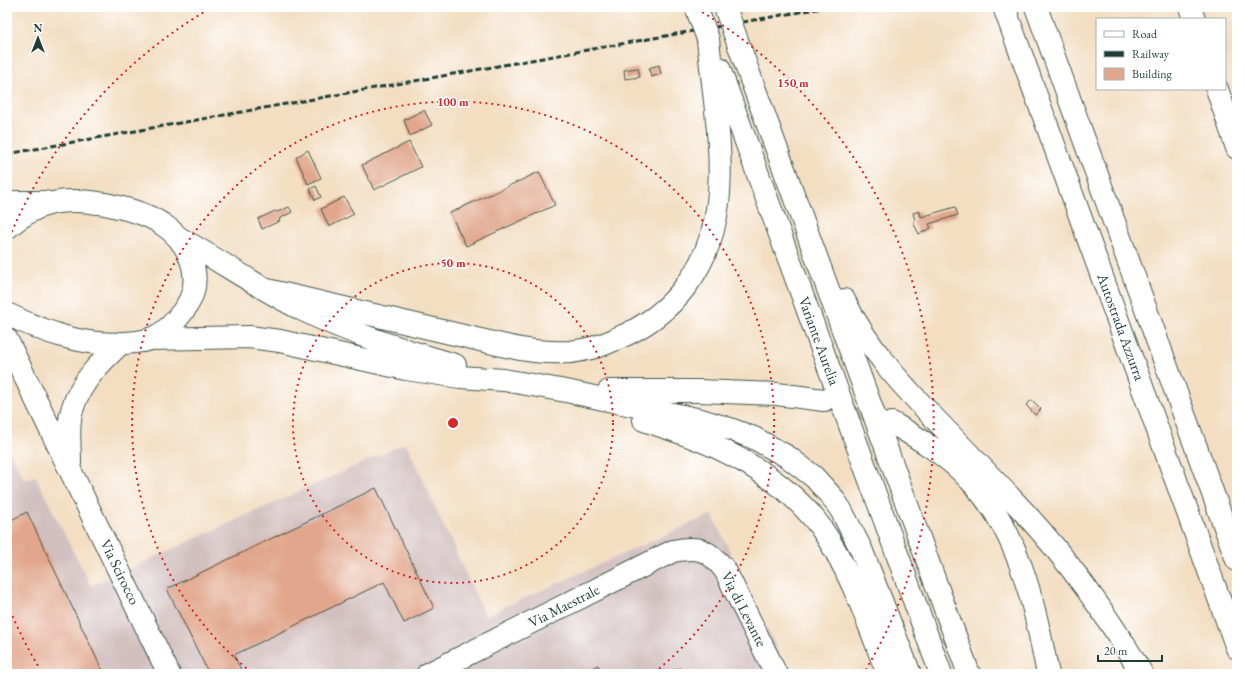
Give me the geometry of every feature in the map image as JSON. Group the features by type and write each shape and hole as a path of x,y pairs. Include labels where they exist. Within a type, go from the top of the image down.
{"main road":[{"path":"267,290 526,350 544,352 570,352 595,347 641,328 671,304 690,281 706,250 716,215 719,188 719,88 708,39 696,7"},
{"name":"Variante Aurelia","path":"725,7 969,674"},
{"name":"Autostrada Azzurra","path":"1004,7 1237,648"},
{"name":"Autostrada Azzurra","path":"1036,7 1237,560"},
{"path":"1190,7 1194,18"},
{"name":"Variante Aurelia","path":"719,88 941,674"},
{"path":"1217,90 1237,148"},
{"path":"7,204 70,200 96,202 152,218 169,228 179,238 188,251 192,260 195,279 188,304 180,316 167,328 150,339"},
{"path":"7,228 24,215 50,202"},
{"path":"800,213 850,312 876,353 900,382 1024,512 1102,609 1142,674"},
{"path":"179,238 206,252 246,279 303,311 359,334 504,380"},
{"path":"7,314 27,324 54,334 102,343 121,343 150,339 205,337 249,337 266,339 406,369 460,377 504,380 566,391 701,420 730,428 769,446 805,470 814,477 832,497 848,523 861,549 910,674"},
{"name":"Via Scirocco","path":"7,340 169,674"},
{"name":"Via Scirocco","path":"70,470 70,426 72,408 76,398 87,379 121,343"},
{"path":"566,391 699,391 777,394 824,400"},
{"path":"566,391 717,447 761,471 785,491 819,525 838,555 862,607 888,674"},
{"path":"892,423 931,446 961,470 986,498 998,516 1012,543 1028,587 1036,613 1048,674"},
{"name":"Via Maestrale","path":"428,674 673,551 688,548 704,551"},
{"name":"Via di Levante","path":"704,551 715,558 725,570 776,674"}],"shaded area":[{"path":"406,443 485,616 712,514 789,674 7,674 7,446 24,480 35,476 91,586"}],"building":[{"path":"659,65 661,74 651,77 649,68"},
{"path":"638,68 640,77 625,79 624,70"},
{"path":"424,110 432,125 410,136 404,120"},
{"path":"409,142 421,167 374,190 362,165"},
{"path":"308,150 321,178 308,184 296,157"},
{"path":"539,172 555,205 466,246 450,213"},
{"path":"316,186 321,197 315,200 310,189"},
{"path":"344,197 354,214 329,227 321,209"},
{"path":"289,207 292,212 279,219 280,221 262,229 258,219 275,211 277,212"},
{"path":"955,207 958,215 929,224 931,228 919,234 913,222 915,220 913,213 920,211 921,217"},
{"path":"1032,400 1041,409 1035,415 1026,405"},
{"path":"376,488 434,608 404,623 384,582 234,655 243,674 209,674 167,589"},
{"path":"7,510 11,520 27,512 104,674 7,674"},
{"path":"598,665 602,674 580,674"},
{"path":"680,668 683,674 667,674"}],"tunnel":[{"path":"825,400 857,407 887,420"}],"railway":[{"path":"7,154 827,7"}]}
